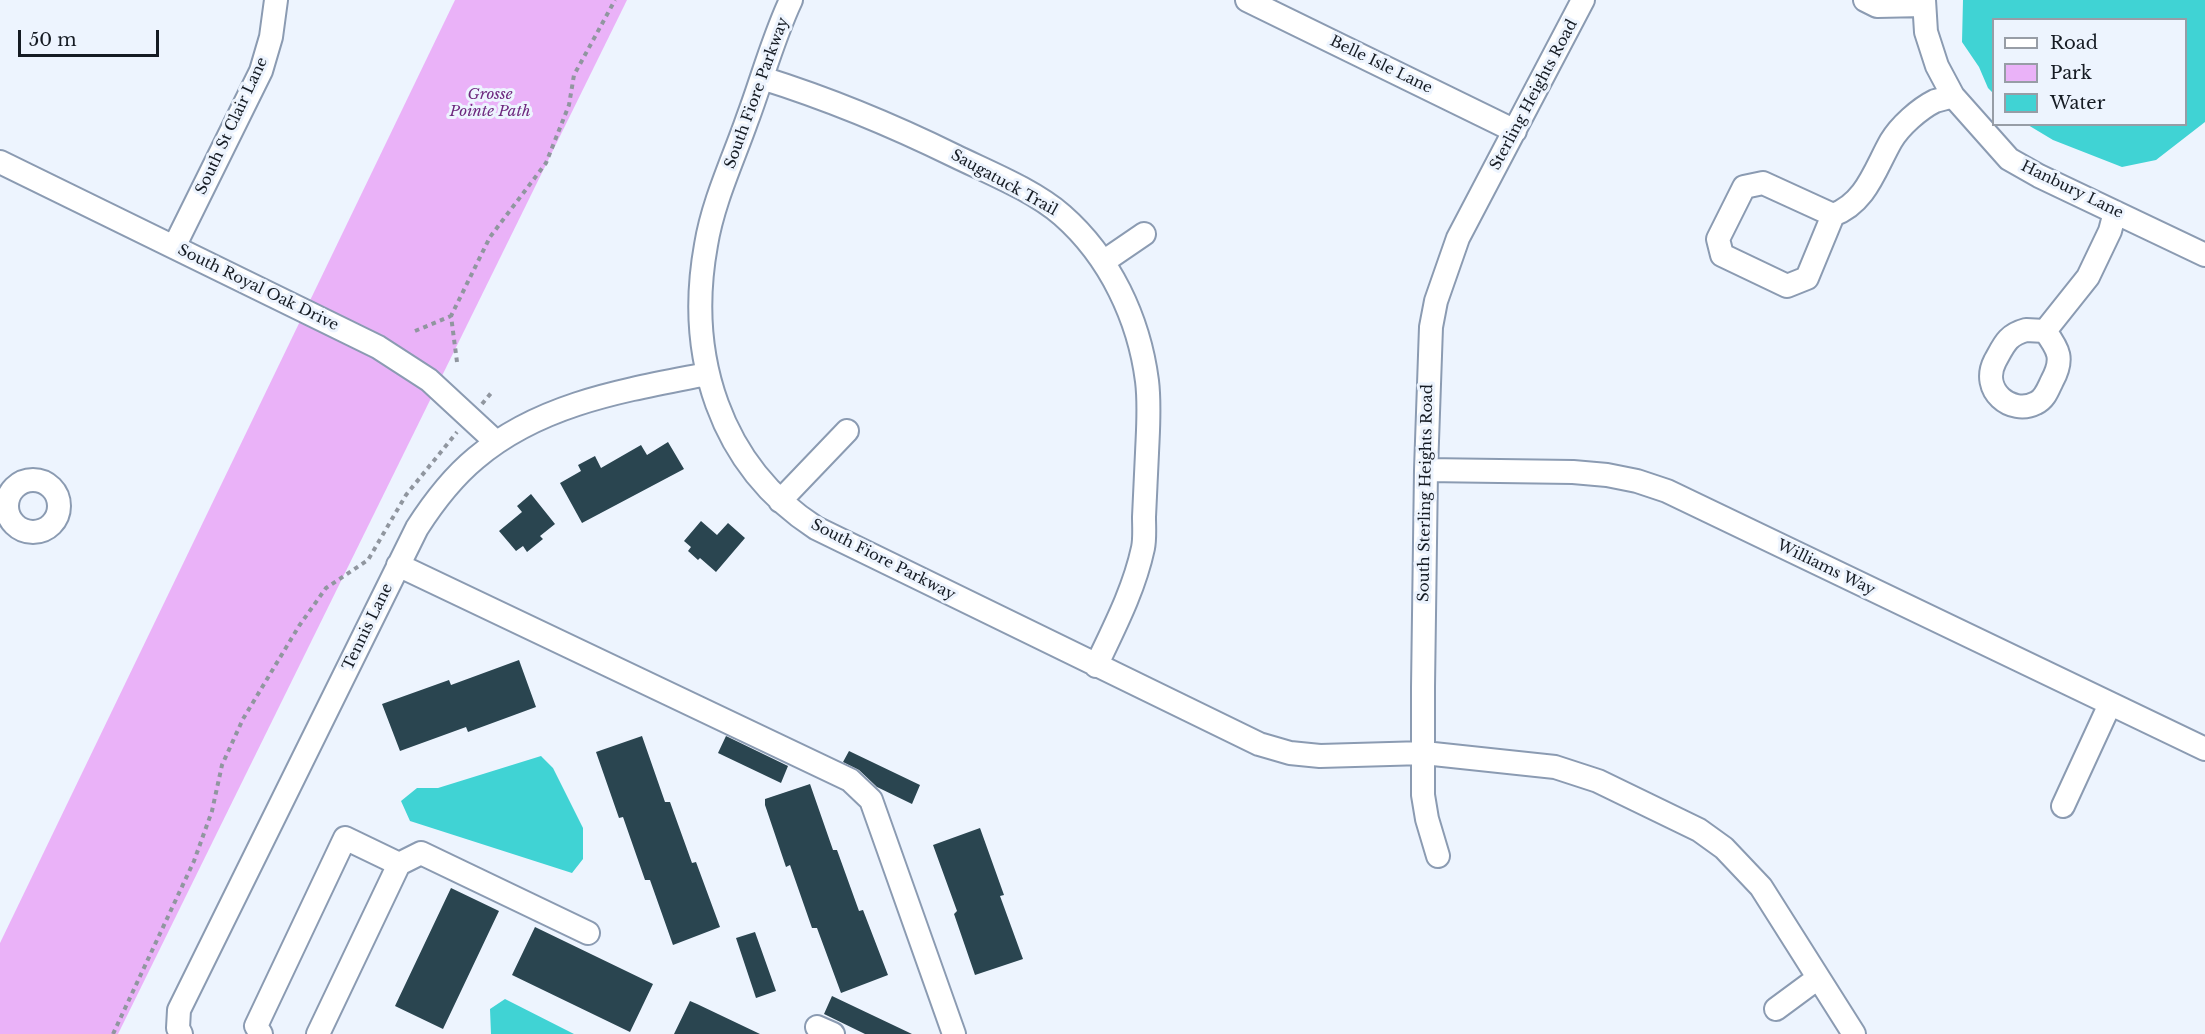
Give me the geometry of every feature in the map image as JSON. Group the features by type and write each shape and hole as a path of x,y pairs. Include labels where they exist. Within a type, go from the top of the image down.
{"street":[{"name":"South St Clair Lane","path":"174,247 261,71 271,37 276,0"},
{"name":"South Fiore Parkway","path":"791,0 718,202 706,243 700,287 702,337 707,374 717,407 731,437 752,469 780,501 816,528 1259,744 1290,753 1320,756 1424,753"},
{"name":"Belle Isle Lane","path":"1247,0 1515,131"},
{"name":"Sterling Heights Road","path":"1458,238 1583,0"},
{"path":"1865,0 1877,6 1924,2"},
{"name":"Hanbury Lane","path":"1924,2 1926,32 1937,66 1953,96 2009,159 2039,176 2205,255"},
{"name":"Saugatuck Trail","path":"762,78 815,95 892,125 996,176 1062,215 1083,236 1103,262 1127,305 1141,347 1147,382 1148,423 1143,547 1128,599 1095,666"},
{"path":"1833,215 1807,278 1786,286 1722,255 1718,239 1744,187 1763,183 1833,215 1844,212 1860,197 1873,179 1892,140 1911,118 1935,101 1953,96"},
{"name":"South Royal Oak Drive","path":"0,162 378,347 429,381 496,442"},
{"path":"2045,331 2088,277 2110,231 2115,212"},
{"path":"1103,262 1144,234"},
{"name":"South Sterling Heights Road","path":"1438,856 1427,819 1423,795 1426,470 1431,327 1436,301 1458,238"},
{"name":"Tennis Lane","path":"181,1034 178,1028 179,1010 398,565 429,510 474,459 496,442 537,419 567,406 645,386 707,374"},
{"path":"780,501 847,431"},
{"name":"Williams Way","path":"1426,470 1573,472 1637,481 1667,491 2205,749"},
{"path":"398,565 850,780 871,801 954,1034"},
{"path":"2063,806 2110,704"},
{"path":"1424,753 1555,767 1598,781 1699,830 1724,848 1761,887 1854,1034"},
{"path":"261,1034 256,1026 345,838 399,864"},
{"path":"318,1034 399,864 421,853 588,933"},
{"path":"1776,1009 1818,978"}],"path":[{"path":"457,362 451,316 490,237 546,163 569,105 574,75 615,0"},
{"path":"415,331 451,316"},
{"path":"113,1034 194,861 212,811 222,765 243,719 299,626 326,588 368,560 406,495 439,452 492,392"}],"green space":[{"name":"Grosse Pointe Path","path":"455,0 627,0 118,1034 0,1034 0,943"}],"water":[{"path":"1963,0 2205,0 2205,122 2156,160 2122,167 2053,140 2030,126 2187,126 2187,18 1992,18 1992,92 1962,42"},
{"path":"541,756 553,768 583,828 583,859 572,873 410,821 401,801 417,788 438,788"},
{"path":"505,999 574,1034 491,1034 490,1009"}],"building":[{"path":"668,442 684,469 582,523 560,483 581,471 578,465 595,456 601,468 641,445 647,455"},
{"path":"531,494 555,524 540,536 543,539 527,552 523,546 516,551 499,531 522,512 517,506"},
{"path":"701,521 717,535 728,523 745,538 716,572 688,551 691,547 684,541"},
{"path":"519,660 536,707 468,732 466,727 400,751 382,704 449,680 451,685"},
{"path":"642,736 665,802 670,802 692,863 696,862 720,927 673,945 650,880 645,880 623,817 619,818 596,752"},
{"path":"726,736 788,766 781,783 718,753"},
{"path":"849,751 920,785 912,804 877,787 859,770 843,762"},
{"path":"810,784 833,850 837,850 859,911 863,910 888,975 841,993 817,928 812,928 790,865 786,867 765,805 765,799"},
{"path":"980,828 1004,895 1000,896 1023,959 975,975 954,914 957,911 933,845"},
{"path":"451,888 499,911 443,1029 395,1006"},
{"path":"535,927 653,984 630,1032 512,975"},
{"path":"755,932 776,991 756,998 736,938"},
{"path":"832,996 912,1034 865,1034 824,1014"},
{"path":"690,1001 697,1004 760,1034 674,1034"}]}
